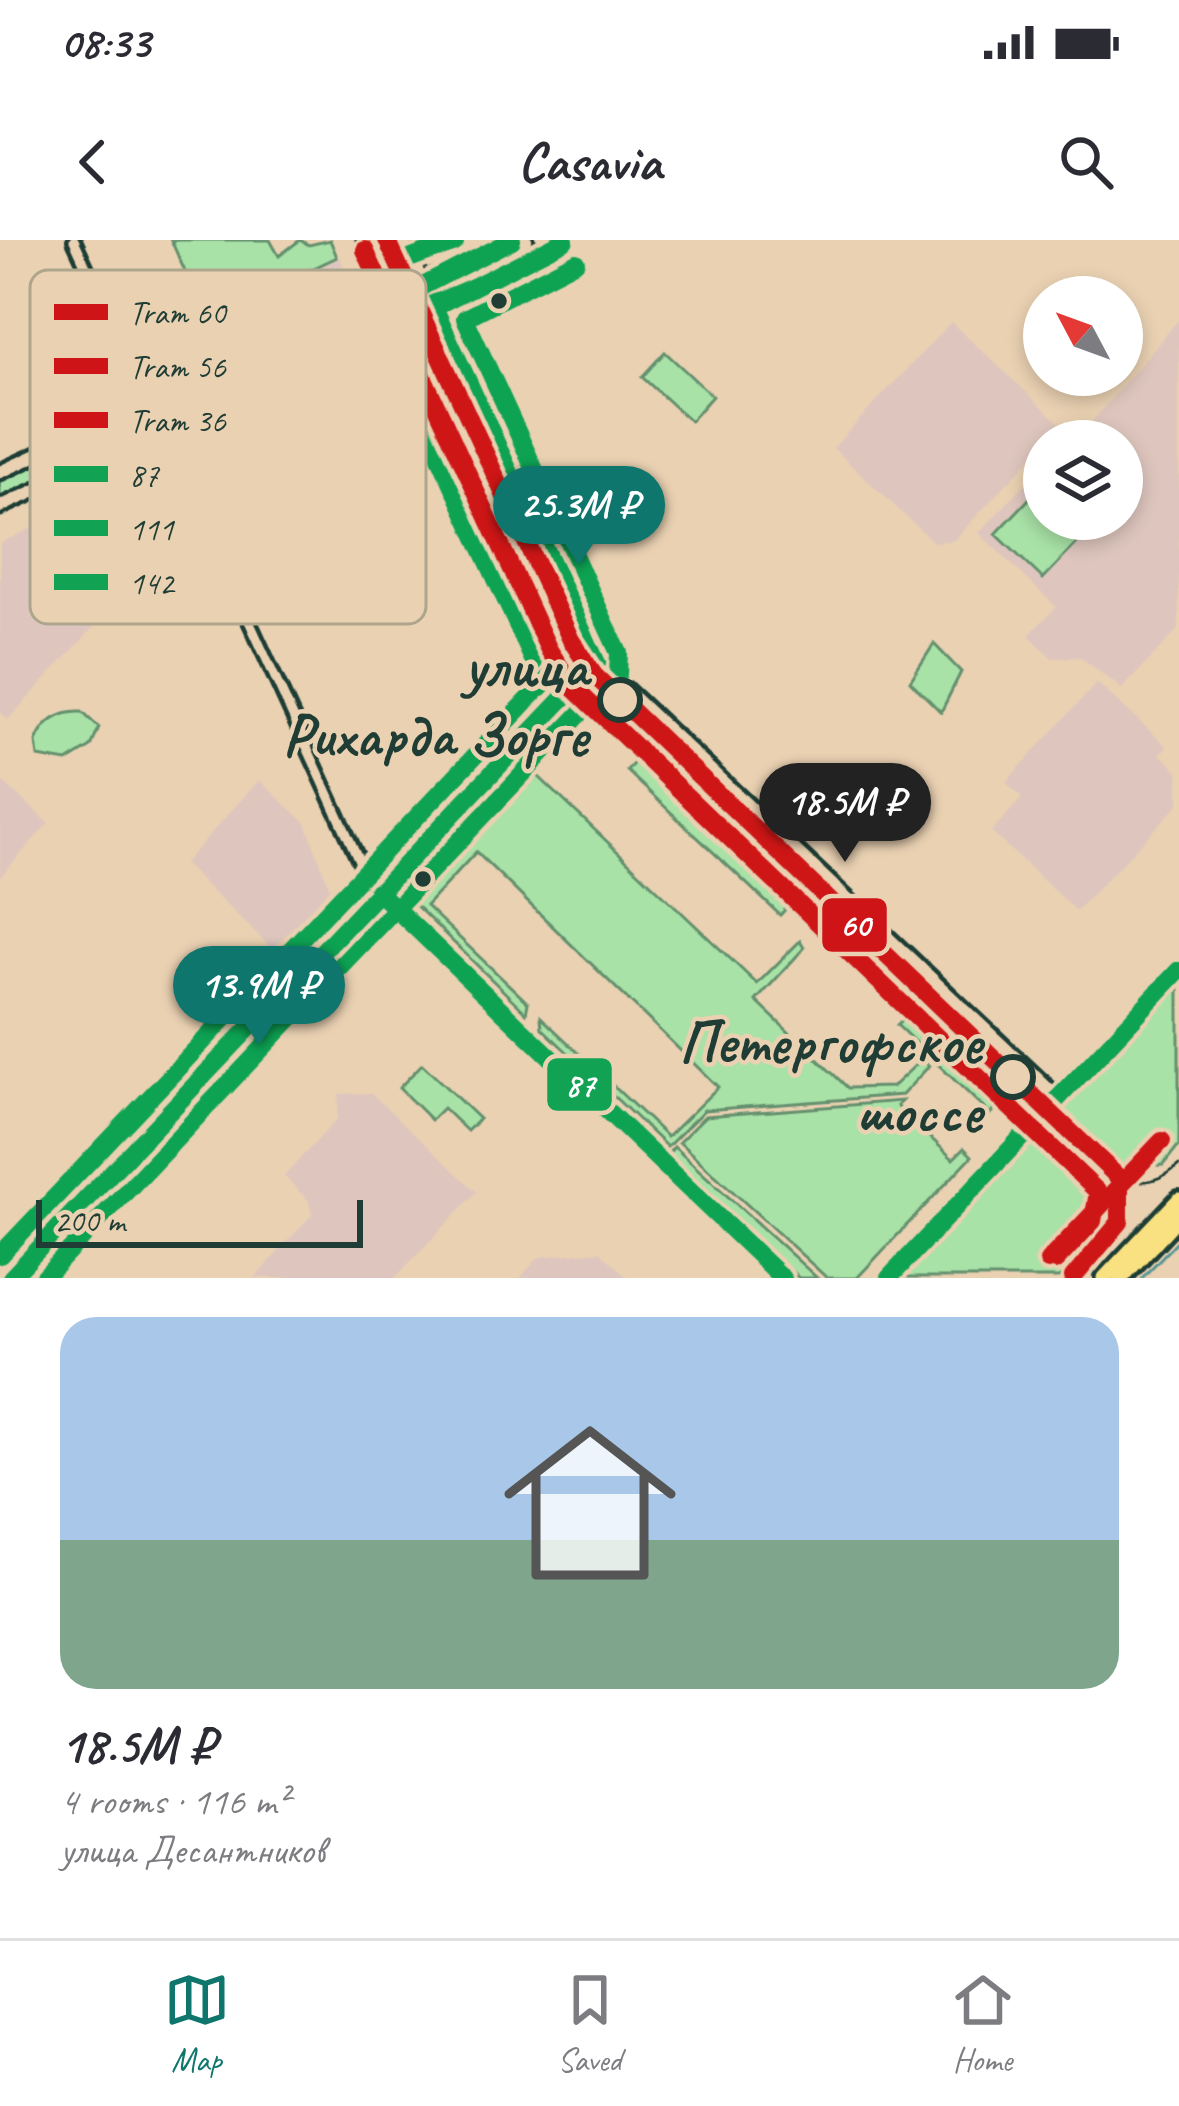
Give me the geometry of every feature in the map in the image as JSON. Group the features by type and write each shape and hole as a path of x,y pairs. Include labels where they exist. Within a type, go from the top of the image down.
{"main road":[{"path":"1105,1278 1179,1200"},
{"path":"1121,1278 1179,1216"}],"street":[{"path":"74,240 88,270"},
{"path":"365,240 379,270"},
{"path":"403,240 417,270"},
{"path":"426,281 526,240"},
{"path":"426,311 565,240"},
{"path":"426,289 597,663 1058,1098"},
{"path":"426,369 574,684 1036,1121"},
{"path":"0,472 30,458"},
{"path":"0,507 30,493"},
{"path":"253,624 377,890 782,1278"},
{"path":"11,1278 597,663"},
{"path":"889,1278 1179,970"}],"shaded area":[{"path":"339,256 345,270 309,270"},
{"path":"1179,319 1179,629 1122,689 1080,657 1052,658 1029,635 1056,607 979,533 1023,486 1023,540 1143,540 1143,420 1093,420 1114,396 1143,396 1143,362"},
{"path":"951,322 1023,389 1023,396 1031,396 1057,420 1023,420 1023,467 953,541 933,542 833,448"},
{"path":"30,529 30,624 97,624 8,720 0,713 0,543"},
{"path":"1097,683 1167,746 1160,754 1179,771 1179,804 1076,911 991,832 1022,798 1006,782"},
{"path":"0,780 49,823 0,877"},
{"path":"259,780 306,823 331,892 276,952 183,864"},
{"path":"371,1093 477,1192 395,1278 255,1278 312,1214 308,1200 284,1176 337,1119 339,1094"},
{"path":"600,1251 628,1278 520,1278 539,1257"}],"green space":[{"path":"171,240 270,240 279,256 300,240 309,245 330,240 337,257 310,270 184,270"},
{"path":"665,352 712,396 690,421 642,377"},
{"path":"30,466 30,485 0,499 0,480"},
{"path":"1023,505 1023,540 1080,540 1043,579 996,534"},
{"path":"482,516 554,670 551,694 466,521"},
{"path":"934,644 961,672 941,712 910,681"},
{"path":"82,712 99,728 91,747 67,762 38,757 36,742 48,723 67,713"},
{"path":"566,720 578,730 537,775 757,984 800,941 804,948 756,1001 848,1088 892,1087 922,1059 929,1066 902,1095 704,1110 667,1147 542,1028 541,1017 667,1137 718,1087 476,852 426,906 528,1003 526,1013 402,892 549,730"},
{"path":"637,759 791,903 780,915 627,771"},
{"path":"1179,982 1179,1145 1163,1165 1121,1167 1057,1112"},
{"path":"907,1015 1000,1103 990,1114 897,1025"},
{"path":"422,1064 479,1119 467,1131 443,1108 431,1120 399,1088"},
{"path":"902,1101 897,1106 953,1159 964,1148 972,1156 857,1278 827,1278 679,1142 705,1116"},
{"path":"1050,1120 1094,1164 1111,1196 1100,1230 1059,1278 901,1278"},
{"path":"674,1147 817,1278 799,1278 668,1154"}],"waterway":[{"path":"1142,1278 1179,1239"}],"tram line":[{"name":"60","path":"387,240 401,270"},
{"name":"56","path":"365,250 374,270"},
{"name":"60","path":"426,325 571,640 594,675 1120,1179 1120,1222 1073,1278"},
{"name":"56","path":"426,383 549,650 574,688 1098,1192 1093,1221 1056,1261"},
{"name":"36","path":"1048,1261 1162,1141"},
{"path":"1100,1164 1120,1177 1140,1181 1159,1178 1179,1165"}],"transit line":[{"name":"142","path":"426,284 512,240"},
{"name":"87","path":"11,1278 597,663 434,307 565,240"},
{"name":"111","path":"387,270 455,243"},
{"name":"111","path":"44,1278 618,674 619,653 465,318 576,261"},
{"name":"142","path":"426,307 473,287"},
{"name":"142","path":"426,314 578,642"},
{"name":"142","path":"0,1255 568,658 426,345"},
{"name":"111","path":"426,426 534,662"},
{"name":"87","path":"377,891 782,1278"},
{"name":"87","path":"889,1278 1179,970"}],"place":[{"name":"улица Рихарда Зорге","path":"620,700"},
{"name":"Петергофское шоссе","path":"1013,1077"}]}
